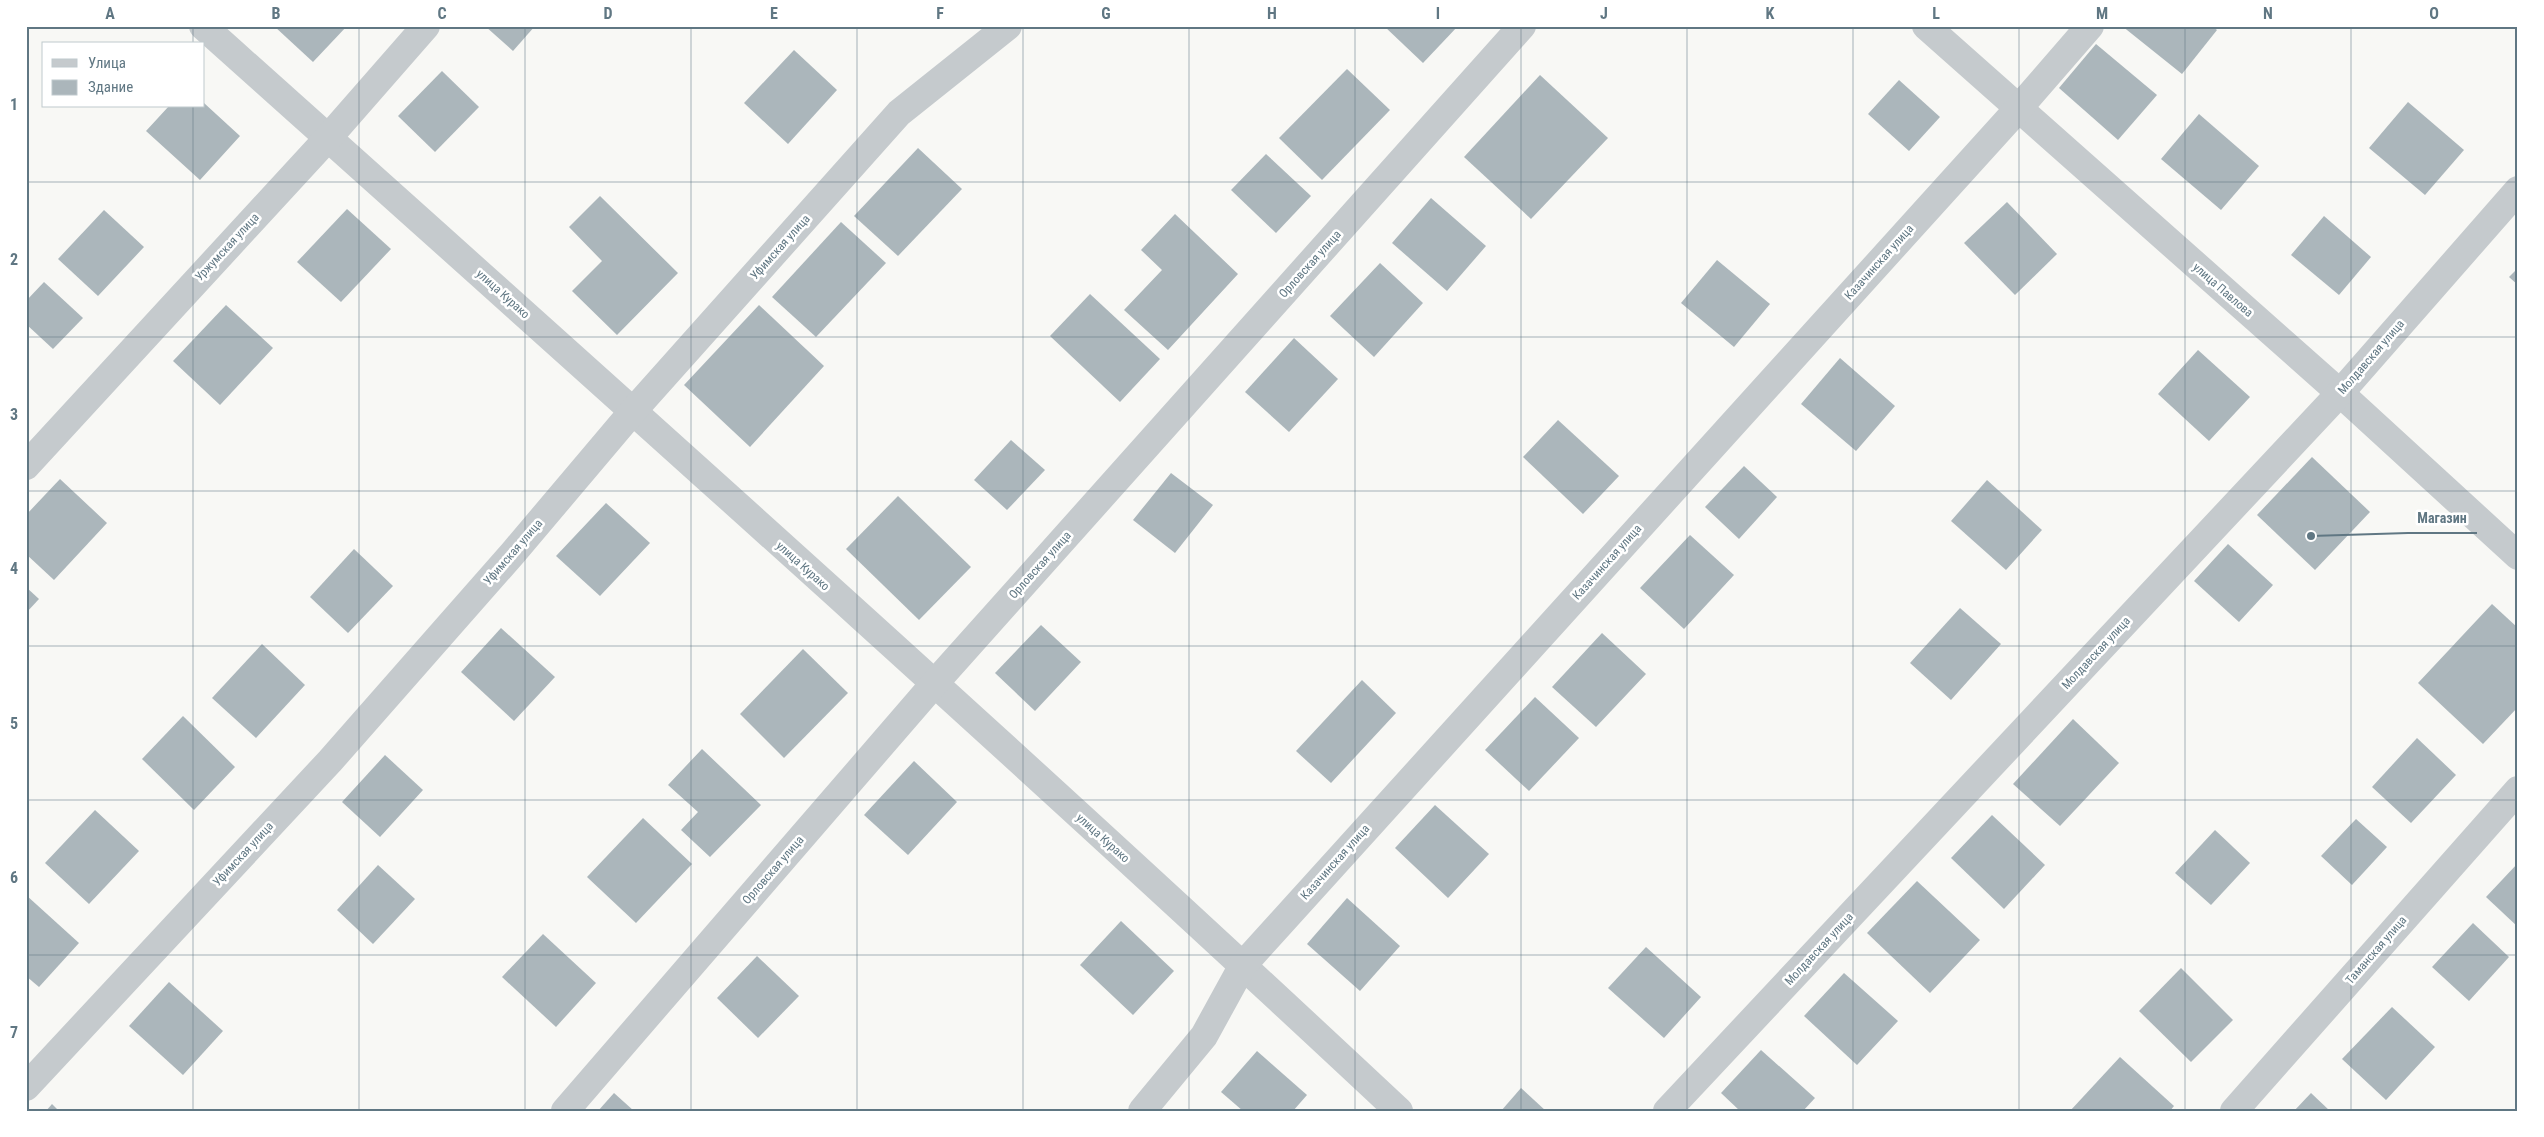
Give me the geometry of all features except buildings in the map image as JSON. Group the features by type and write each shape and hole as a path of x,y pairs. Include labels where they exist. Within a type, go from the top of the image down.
{"street":[{"name":"улица Курако","path":"203,26 633,411 934,684 1243,965 1399,1111"},
{"name":"Уржумская улица","path":"26,466 328,138 426,26"},
{"name":"Уфимская улица","path":"26,1087 337,753 513,553 633,411 899,113 1008,26"},
{"name":"Орловская улица","path":"565,1111 934,684 1522,26"},
{"name":"улица Павлова","path":"1926,26 2340,393 2518,556"},
{"name":"Казачинская улица","path":"1142,1111 1204,1036 1243,965 2018,109 2090,26"},
{"name":"Молдавская улица","path":"1666,1111 2340,393 2518,190"},
{"name":"Таманская улица","path":"2234,1111 2518,790"}],"place":[{"name":"Магазин","path":"2311,536"}]}
